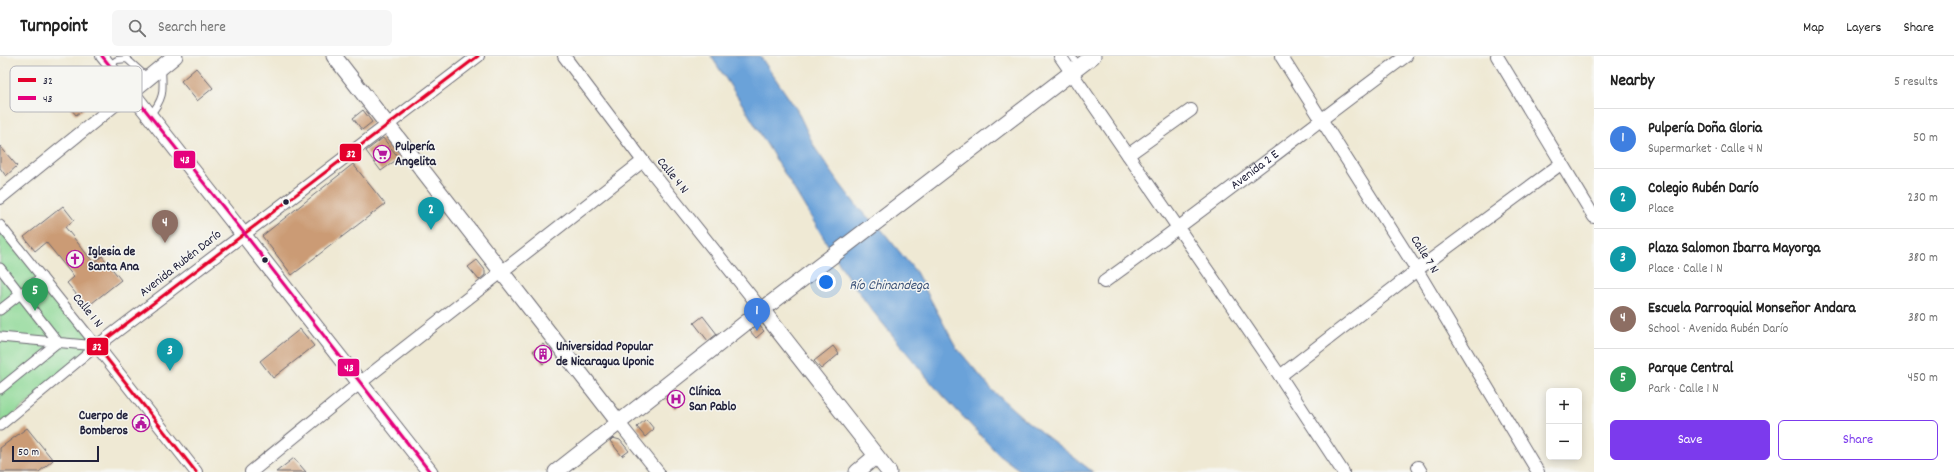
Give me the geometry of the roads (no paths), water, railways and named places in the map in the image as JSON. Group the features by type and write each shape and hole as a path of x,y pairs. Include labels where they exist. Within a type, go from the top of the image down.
{"street":[{"path":"334,56 658,472"},
{"name":"Avenida Rubén Darío","path":"0,426 97,346 478,56"},
{"name":"Calle 4 N","path":"564,56 643,161 762,310"},
{"path":"1060,56 1075,65 1128,155 1280,376 1343,472"},
{"path":"556,472 762,310 908,199 1075,65 1093,56"},
{"name":"Calle 7 N","path":"1281,56 1416,270 1538,472"},
{"name":"Avenida 2 E","path":"1104,282 1178,229 1406,56"},
{"path":"1497,56 1594,217"},
{"path":"142,83 170,59"},
{"path":"142,106 244,233 430,472"},
{"path":"1128,155 1191,110"},
{"path":"0,198 106,112"},
{"path":"251,472 361,382 643,161"},
{"path":"1280,376 1416,270 1562,163"},
{"name":"Calle 1 N","path":"0,225 196,472"},
{"path":"0,268 58,342"},
{"path":"0,310 42,277"},
{"path":"762,310 889,472"},
{"path":"0,337 97,346"},
{"path":"1,385 58,342"},
{"path":"857,472 876,456"}],"lane":[{"path":"106,60 117,60 127,57 136,66"},
{"path":"150,116 160,104 163,96 170,59"},
{"path":"142,72 148,78"}],"water":[{"name":"Río Chinandega","path":"711,56 760,56 797,110 815,148 840,184 860,210 881,229 916,272 956,347 993,391 1024,419 1093,472 1022,472 998,454 934,386 871,309 845,273 744,107"}],"place":[{"name":"Pulpería Angelita","path":"382,154"},
{"name":"Colegio Rubén Darío","path":"431,230"},
{"name":"Escuela Parroquial Monseñor Andara","path":"165,243"},
{"name":"Iglesia de Santa Ana","path":"75,259"},
{"name":"Parque Central","path":"35,311"},
{"name":"Pulpería Doña Gloria","path":"757,331"},
{"name":"Universidad Popular de Nicaragua Uponic","path":"543,354"},
{"name":"Plaza Salomon Ibarra Mayorga","path":"170,371"},
{"name":"Clínica San Pablo","path":"676,399"},
{"name":"Cuerpo de Bomberos","path":"141,423"}]}
